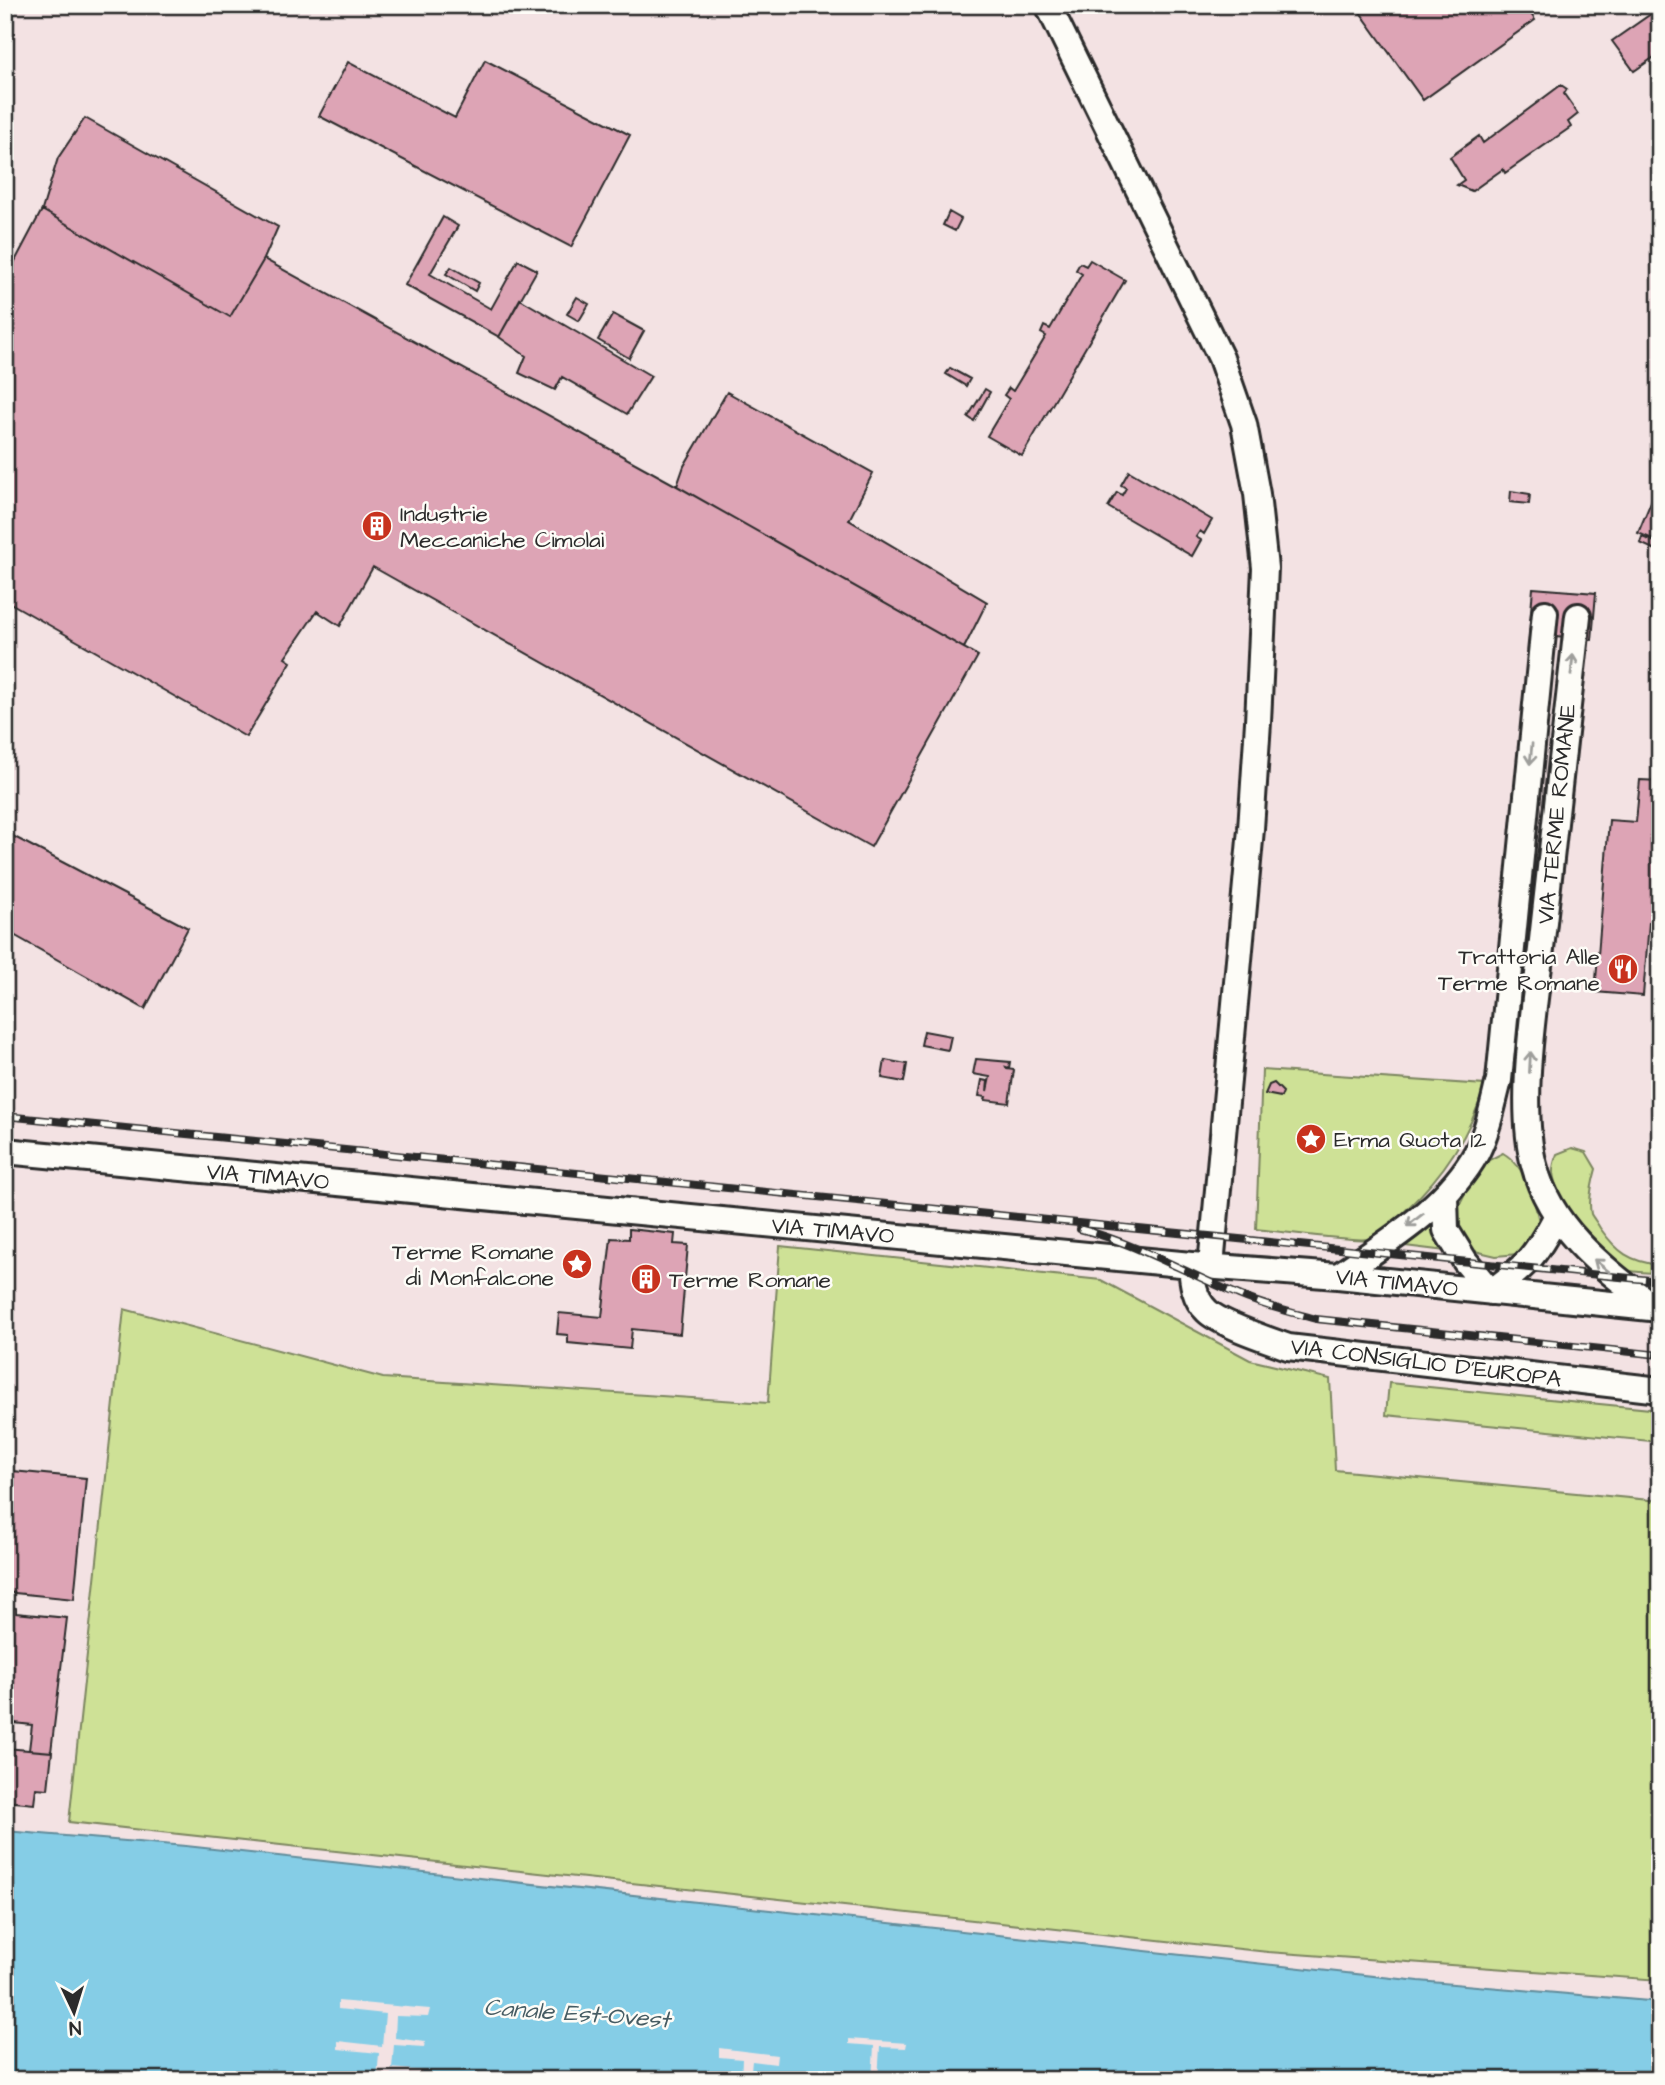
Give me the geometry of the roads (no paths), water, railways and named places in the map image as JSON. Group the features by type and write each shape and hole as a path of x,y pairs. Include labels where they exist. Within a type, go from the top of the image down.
{"street":[{"name":"VIA CONSIGLIO D'EUROPA","path":"1048,5 1221,358 1244,424 1257,494 1265,568 1251,829 1201,1266 1192,1285 1198,1299 1208,1312 1256,1336 1288,1347 1660,1390"},
{"name":"VIA TERME ROMANE","path":"1338,1276 1393,1238 1445,1196 1477,1152 1490,1117 1499,1080 1545,613"},
{"name":"VIA TERME ROMANE","path":"1578,616 1532,1034 1527,1113 1534,1165 1556,1217 1593,1259 1658,1309"},
{"name":"VIA TIMAVO","path":"5,1152 1201,1266 1338,1276 1658,1309"},
{"path":"1445,1196 1446,1230 1465,1261 1491,1292 1523,1268 1539,1250 1556,1217"}],"water":[{"name":"Canale Est-Ovest","path":"5,1831 186,1846 1419,1981 1660,2002 1660,2080 5,2080"}],"railway":[{"path":"5,1116 1660,1281"},
{"path":"1080,1229 1141,1250 1248,1299 1316,1319 1660,1355"}],"place":[{"name":"Industrie Meccaniche Cimolai","path":"377,526"},
{"name":"Trattoria Alle Terme Romane","path":"1623,969"},
{"name":"Erma Quota 12","path":"1311,1139"},
{"name":"Terme Romane di Monfalcone","path":"577,1264"},
{"name":"Terme Romane","path":"646,1279"}]}
